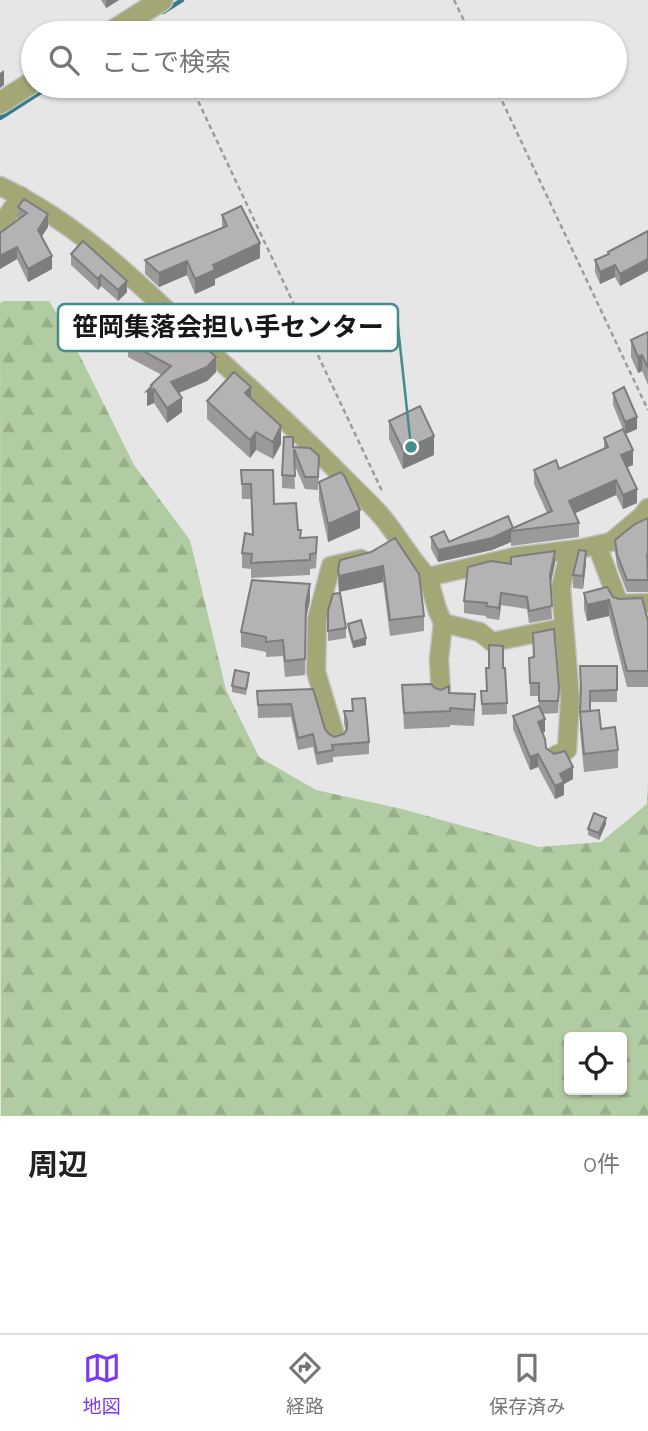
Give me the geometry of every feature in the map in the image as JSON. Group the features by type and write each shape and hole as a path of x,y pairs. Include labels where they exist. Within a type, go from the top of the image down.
{"street":[{"path":"129,21 162,0"},
{"path":"0,103 21,90"},
{"path":"0,186 57,218 101,250 318,451 383,518 388,545 428,577 443,622 439,659 441,695"},
{"path":"0,224 21,196"},
{"path":"428,577 514,556 611,542 648,508"},
{"path":"336,738 316,672 317,619 331,566 369,557 388,545"},
{"path":"597,545 619,604 648,603"},
{"path":"556,755 567,750 570,699 561,587 570,550"},
{"path":"443,622 480,632 492,642 565,628"}],"path":[{"path":"454,0 464,21"},
{"path":"197,98 384,496"},
{"path":"501,98 648,410"}],"green space":[{"path":"49,301 68,332 134,465 190,540 226,690 259,757 316,790 402,809 539,847 601,842 647,804 648,783 648,1116 1,1116 0,303"}],"building":[{"path":"24,199 48,214 38,230 52,256 28,269 17,247 0,256 0,233 27,213 18,207"},
{"path":"241,206 260,243 213,265 215,270 195,279 187,261 159,273 145,260 227,226 222,215"},
{"path":"648,231 648,259 620,274 615,265 600,272 595,260"},
{"path":"83,241 127,281 118,290 101,275 98,279 71,254"},
{"path":"155,314 187,331 216,357 207,367 171,382 182,398 167,408 154,389 147,391 171,366 128,343 137,325 147,330"},
{"path":"648,332 648,368 642,355 638,357 631,340"},
{"path":"234,372 251,387 245,393 281,426 273,442 256,432 250,440 207,401"},
{"path":"624,387 637,417 625,422 613,393"},
{"path":"420,406 434,436 403,450 389,421"},
{"path":"623,429 633,450 621,455 637,489 623,495 616,480 569,501 579,523 511,531 552,511 534,470 556,460 559,469 608,447 604,438"},
{"path":"284,437 293,437 293,447 310,448 319,456 318,477 305,477 294,449 295,476 282,475"},
{"path":"241,470 273,470 274,504 296,503 300,538 317,537 316,553 310,554 310,560 251,563 252,554 242,553 245,533 253,535 251,484 242,484"},
{"path":"341,472 360,510 328,524 319,482"},
{"path":"508,516 513,528 492,538 438,550 431,537 444,531 449,542"},
{"path":"648,518 648,580 627,580 617,554 615,540 635,524"},
{"path":"395,538 419,574 424,616 390,620 383,566 339,576 340,560 371,552"},
{"path":"579,550 586,551 583,576 573,575"},
{"path":"555,551 550,575 552,606 529,611 527,597 501,593 499,608 486,606 487,603 464,601 468,567 491,561 511,564 511,557"},
{"path":"252,580 310,584 306,603 305,659 285,661 283,640 266,642 266,637 241,632"},
{"path":"607,587 613,597 619,599 642,598 648,621 648,671 627,671 609,600 587,605 584,593"},
{"path":"340,593 346,628 328,631 328,611 333,594"},
{"path":"361,620 366,638 353,642 348,624"},
{"path":"554,629 558,701 539,701 539,683 530,683 529,658 534,657 533,633"},
{"path":"489,645 503,646 507,703 482,704 481,691 487,691"},
{"path":"580,666 617,666 617,690 590,691 590,711 580,712"},
{"path":"235,670 249,673 246,689 232,686"},
{"path":"431,684 441,690 449,686 449,693 475,694 474,710 450,708 450,711 404,713 402,685"},
{"path":"313,689 325,729 334,737 344,734 347,729 344,711 353,711 352,699 365,698 369,742 332,745 333,750 317,753 313,734 298,738 291,704 258,705 257,691"},
{"path":"539,706 545,719 538,722 546,748 554,754 565,751 573,767 560,774 564,782 555,786 538,754 530,757 513,716"},
{"path":"599,710 601,729 615,727 618,750 584,754 580,712"},
{"path":"594,813 606,818 599,833 588,829"}],"waterway":[{"path":"163,12 182,0"},
{"path":"0,118 31,98"}],"place":[{"name":"笹岡集落会担い手センター","path":"411,447"}]}
